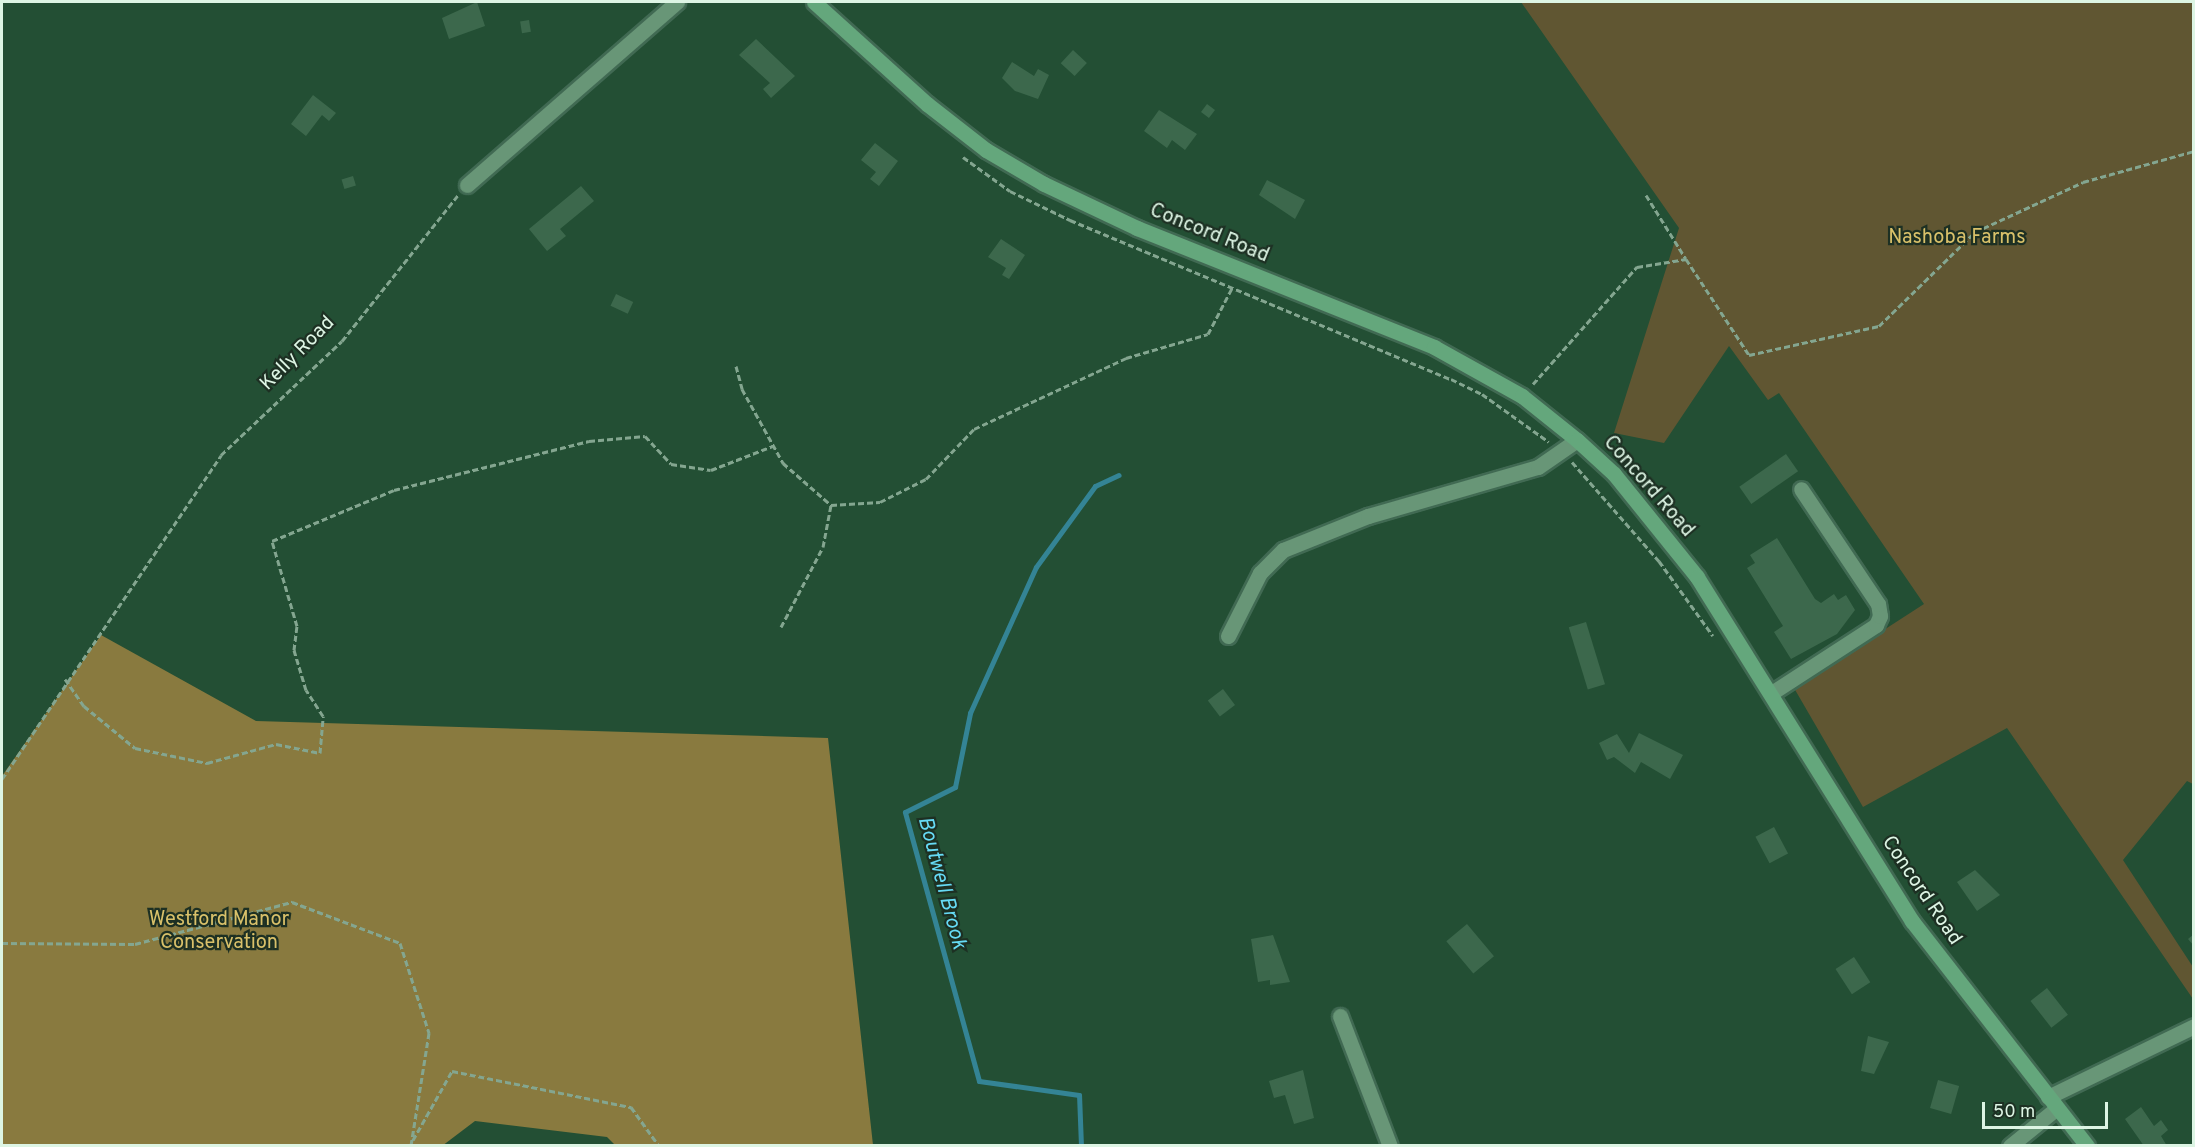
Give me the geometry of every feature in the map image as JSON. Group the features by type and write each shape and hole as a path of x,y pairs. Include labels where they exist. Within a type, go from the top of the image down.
{"main road":[{"name":"Concord Road","path":"814,2 927,104 986,150 1044,184 1137,228 1403,333 1522,396 1577,440 1614,474 1697,576 1773,692 1912,921 2087,1146"}],"street":[{"path":"466,185 677,2"},
{"path":"1228,636 1260,573 1283,550 1368,516 1538,467 1577,440"},
{"path":"1773,692 1821,664 1876,625 1880,616 1878,603 1801,489"},
{"path":"1340,1016 1390,1146"},
{"path":"2010,1146 2053,1103 2193,1026"}],"path":[{"path":"1646,195 1749,356 1879,326 1975,232 2083,182 2193,151"},
{"path":"963,157 1020,196 1482,394 1561,452 1659,561 1716,640"},
{"name":"Kelly Road","path":"2,779 65,679 160,551 221,455 342,341 466,185"},
{"path":"1522,396 1637,267 1686,259"},
{"path":"736,366 783,463 831,505 880,502 926,479 974,429 1126,358 1208,334 1233,288"},
{"path":"65,679 84,706 135,748 207,763 276,744 320,753 323,716 306,690 294,650 297,627 272,541 394,490 588,441 645,436 671,464 711,470 774,446"},
{"path":"781,627 823,547 831,505"},
{"path":"2,943 135,944 292,902 400,943 429,1033 411,1144"},
{"path":"411,1144 452,1071 631,1107 659,1146"}],"green space":[{"name":"Nashoba Farms","path":"1521,2 2193,2 2193,784 2187,781 2123,860 2193,967 2193,999 2007,728 1863,807 1794,688 1924,604 1779,393 1768,400 1729,346 1664,443 1614,433 1679,228"},
{"name":"Westford Manor Conservation","path":"101,635 256,721 828,738 873,1145 615,1145 607,1137 475,1121 442,1146 2,1145 2,776"}],"building":[{"path":"477,2 485,26 449,39 442,18"},
{"path":"529,20 531,32 522,33 520,21"},
{"path":"756,39 795,76 771,98 763,89 770,83 739,55"},
{"path":"1073,50 1087,63 1075,76 1061,63"},
{"path":"1012,62 1034,76 1038,69 1049,75 1038,99 1015,91 1002,78"},
{"path":"313,95 336,113 329,121 322,115 306,136 291,124"},
{"path":"1207,104 1215,110 1209,118 1201,112"},
{"path":"1159,110 1197,134 1185,150 1172,140 1167,148 1144,131"},
{"path":"875,143 898,161 879,186 870,179 876,172 861,160"},
{"path":"353,176 356,186 344,189 342,180"},
{"path":"1267,180 1305,200 1295,219 1259,195"},
{"path":"581,186 594,201 560,229 566,236 547,251 529,229"},
{"path":"1001,239 1025,255 1009,279 1002,275 1006,268 988,257"},
{"path":"616,294 633,302 628,314 611,306"},
{"path":"1786,454 1798,471 1751,504 1739,487"},
{"path":"1777,538 1815,599 1821,603 1834,594 1838,600 1846,595 1855,610 1837,634 1791,659 1774,632 1783,626 1747,568 1755,563 1750,555"},
{"path":"1586,622 1605,684 1588,689 1569,627"},
{"path":"1223,689 1235,705 1220,716 1208,700"},
{"path":"1639,733 1683,755 1670,779 1641,762 1635,773 1614,757 1607,760 1599,743 1617,734 1629,753"},
{"path":"1774,827 1788,853 1770,863 1755,837"},
{"path":"1975,870 2000,895 1977,911 1957,882"},
{"path":"1467,924 1494,956 1473,974 1446,941"},
{"path":"2194,934 2194,946 2188,939"},
{"path":"1273,935 1290,982 1270,985 1270,980 1258,982 1251,939"},
{"path":"1854,957 1870,982 1852,994 1836,969"},
{"path":"2047,988 2068,1015 2051,1028 2030,1001"},
{"path":"1868,1036 1889,1042 1874,1074 1861,1071"},
{"path":"1303,1070 1314,1118 1294,1124 1285,1095 1274,1098 1269,1081"},
{"path":"1938,1080 1959,1086 1951,1114 1930,1108"},
{"path":"2141,1107 2154,1126 2161,1120 2168,1130 2161,1136 2167,1146 2144,1146 2125,1119"}],"waterway":[{"name":"Boutwell Brook","path":"1081,1146 1079,1095 979,1081 905,812 955,787 970,713 1036,567 1095,486 1119,475"}]}
